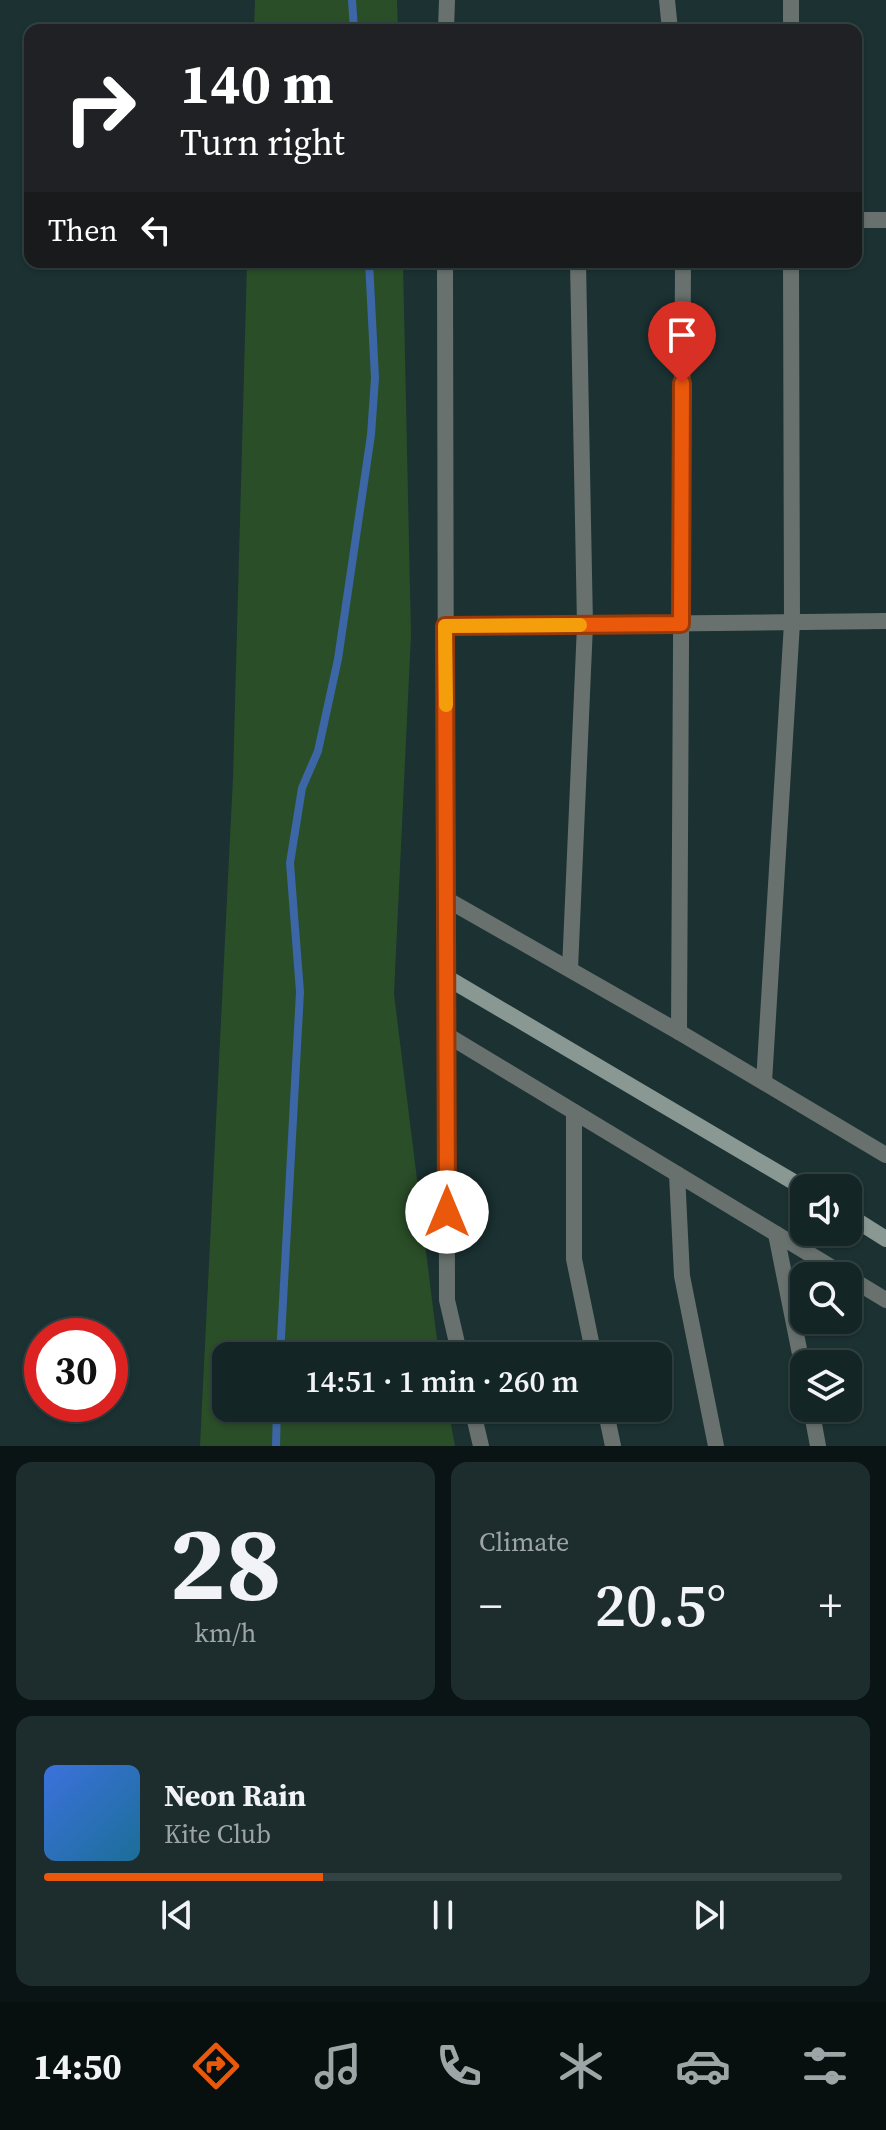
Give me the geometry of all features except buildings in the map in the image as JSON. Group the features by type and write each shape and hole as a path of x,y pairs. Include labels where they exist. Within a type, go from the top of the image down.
{"street":[{"path":"446,24 447,0"},
{"path":"667,0 669,24"},
{"path":"791,0 791,24"},
{"path":"862,220 886,220"},
{"path":"445,268 447,1300 457,1342"},
{"path":"570,969 585,625 578,268"},
{"path":"679,1032 683,268"},
{"path":"764,1082 792,623 791,268"},
{"path":"445,626 886,621"},
{"path":"446,899 886,1155"},
{"path":"446,977 790,1180"},
{"path":"447,1035 822,1262"},
{"path":"574,1112 574,1259 591,1342"},
{"path":"677,1174 682,1276 716,1446"},
{"path":"862,1224 886,1239"},
{"path":"776,1234 799,1350"},
{"path":"862,1286 886,1300"},
{"path":"475,1422 481,1446"},
{"path":"608,1422 613,1446"},
{"path":"814,1422 818,1446"}],"green space":[{"path":"255,0 397,0 398,24 254,24"},
{"path":"247,268 403,268 411,635 394,994 437,1342 212,1342 212,1422 451,1422 455,1446 200,1446 233,777"}],"waterway":[{"path":"352,0 354,24"},
{"path":"281,1342 300,992 290,863 302,788 318,751 338,659 371,435 375,378 369,268"},
{"path":"276,1446 277,1422"}],"slow traffic":[{"path":"446,705 445,626 580,625"}],"route":[{"path":"447,1212 445,626 681,624 682,383"}]}
